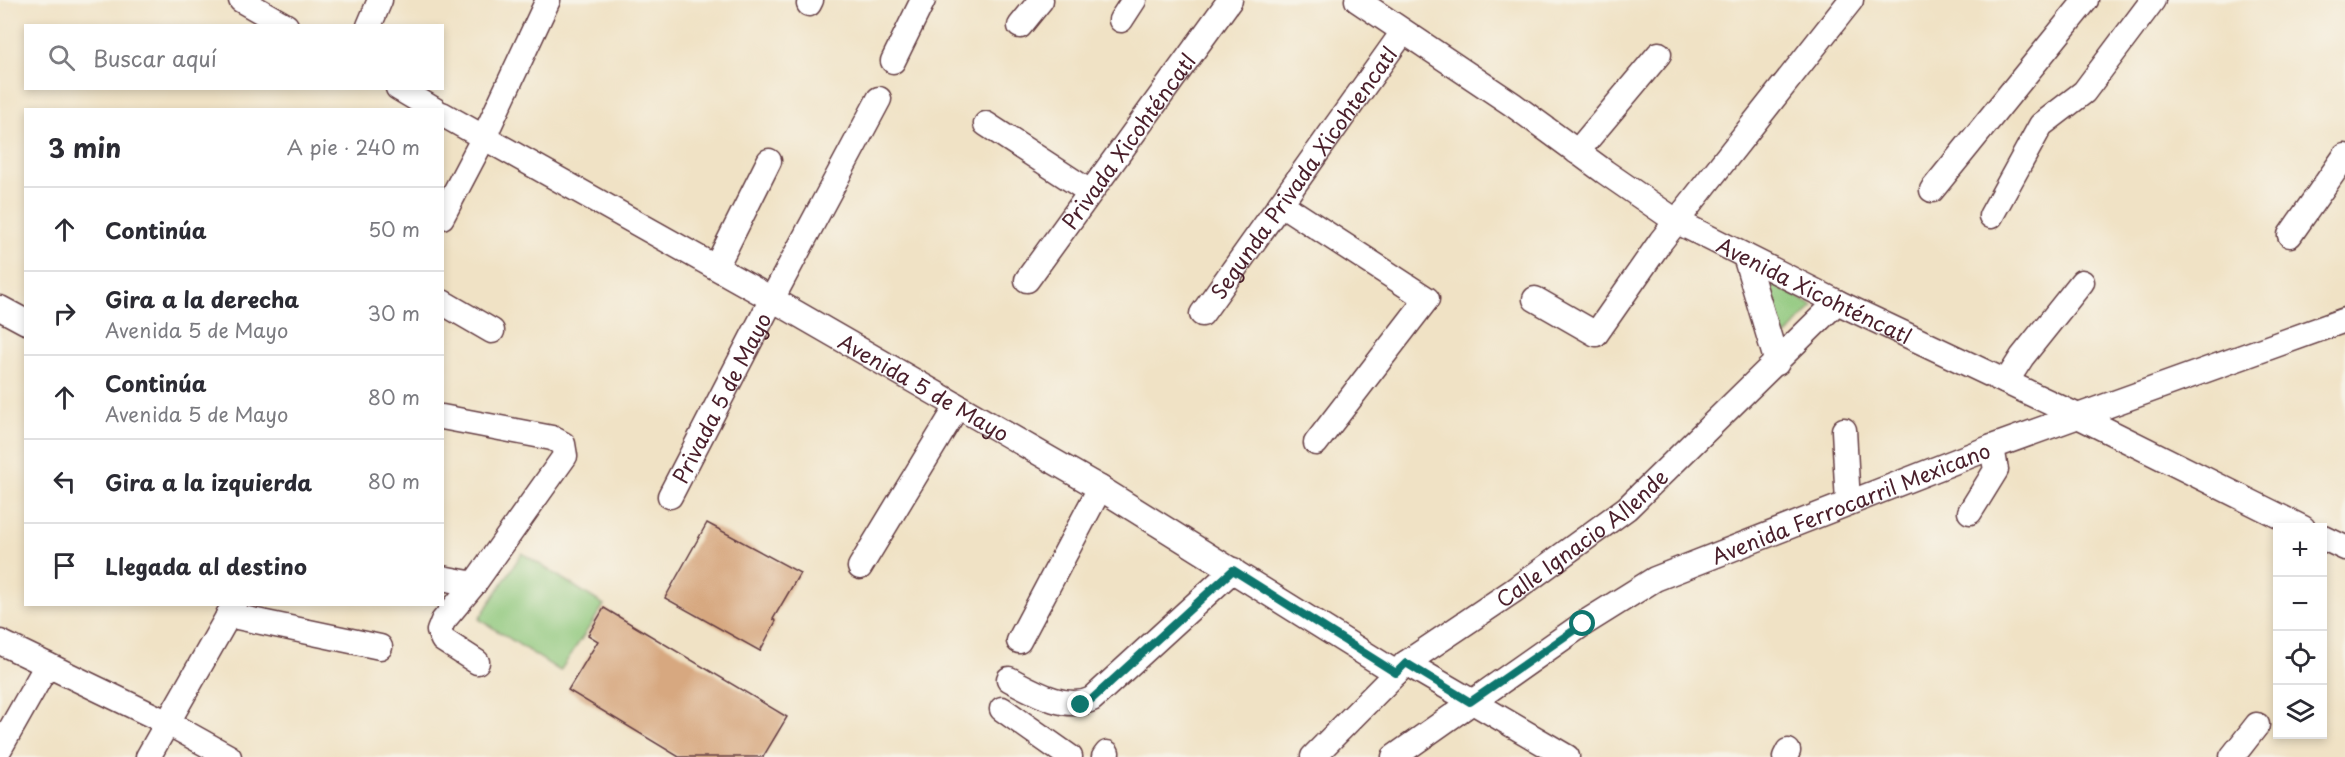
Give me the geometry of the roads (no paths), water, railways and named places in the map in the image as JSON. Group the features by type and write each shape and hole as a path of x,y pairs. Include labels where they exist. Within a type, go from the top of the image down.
{"street":[{"path":"241,0 283,24"},
{"path":"370,24 380,0"},
{"path":"444,213 484,137 548,0"},
{"path":"893,62 923,0"},
{"path":"1020,26 1041,0"},
{"path":"1121,20 1134,0"},
{"name":"Privada Xicohténcatl","path":"1027,280 1230,0"},
{"name":"Avenida Xicohténcatl","path":"1357,0 1512,104 1676,221 1837,302 2078,416 2293,523"},
{"path":"1535,299 1596,334 1676,221 1851,0"},
{"path":"1932,190 2086,0"},
{"path":"1990,216 2041,125 2084,92 2153,0"},
{"name":"Segunda Privada Xicohtencatl","path":"1202,314 1403,32"},
{"path":"1577,152 1659,54"},
{"name":"Avenida 5 de Mayo","path":"401,90 429,108"},
{"name":"Privada 5 de Mayo","path":"670,496 879,99"},
{"name":"Avenida 5 de Mayo","path":"444,116 716,267 1100,488 1233,570 1401,668 1470,702 1567,757"},
{"path":"986,124 1090,192"},
{"path":"2290,235 2345,156"},
{"path":"716,267 769,161"},
{"path":"1281,204 1427,300 1316,443"},
{"path":"1745,256 1777,363"},
{"path":"2006,382 2022,357 2082,282"},
{"name":"Calle Ignacio Allende","path":"1313,757 1401,668 1513,591 1627,508 1837,302"},
{"path":"444,303 492,331"},
{"path":"0,308 24,321"},
{"name":"Avenida Ferrocarril Mexicano","path":"1394,757 1583,624 1655,579 1992,447 2345,320"},
{"path":"860,567 957,407"},
{"path":"444,417 552,438 563,444 566,456 474,584 443,621 439,631 443,640 477,662"},
{"path":"1844,430 1848,503"},
{"path":"1970,512 1996,470 1992,447"},
{"path":"1019,641 1100,488"},
{"path":"2327,539 2345,548"},
{"path":"1009,679 1069,704 1081,705 1092,699 1233,570"},
{"path":"444,578 474,584"},
{"path":"148,757 231,610 380,647"},
{"path":"0,642 168,723 229,757"},
{"path":"0,748 47,665"},
{"path":"1002,709 1070,757"},
{"path":"2232,757 2257,725"}]}
